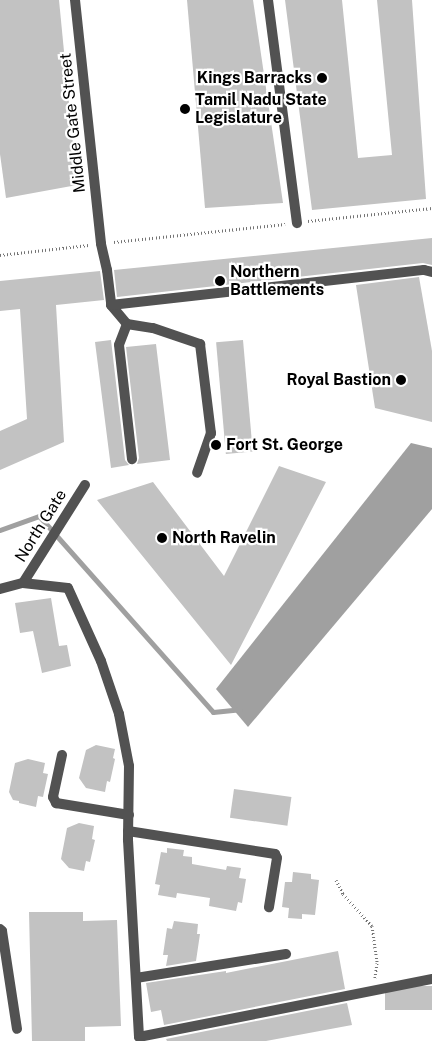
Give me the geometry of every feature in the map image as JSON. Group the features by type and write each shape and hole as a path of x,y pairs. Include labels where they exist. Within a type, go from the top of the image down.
{"street":[{"name":"Middle Gate Street","path":"76,0 101,244"},
{"path":"268,0 297,222"},
{"path":"101,244 107,270 111,304 127,324 152,328 200,344 211,433 197,473"},
{"path":"111,304 424,270 432,272"},
{"path":"127,324 119,345 132,459"},
{"name":"North Gate","path":"23,583 85,485"},
{"path":"0,589 23,583 68,588 86,625 119,714 129,766 128,831 139,1037 432,979"},
{"path":"62,755 53,797 56,803 129,814"},
{"path":"128,831 275,854 269,907"},
{"path":"0,929 2,931 17,1029"},
{"path":"136,978 286,954"}],"path":[{"path":"0,254 432,208"},
{"path":"336,880 343,894 372,926 377,963 373,991"}],"shaded area":[{"path":"411,443 432,448 432,509 248,727 216,689"}],"building":[{"path":"0,0 59,0 77,185 6,198 0,154"},
{"path":"187,0 253,0 283,203 205,208"},
{"name":"Kings Barracks","path":"285,0 342,0 358,158 392,155 377,0 412,0 426,199 312,210"},
{"name":"Northern Battlements","path":"432,238 432,265 423,263 117,297 114,270"},
{"path":"100,271 104,300 56,305 64,442 0,470 0,431 27,419 20,309 0,311 0,281"},
{"name":"Royal Bastion","path":"419,277 432,351 432,422 375,408 356,285"},
{"path":"111,340 125,460 129,465 111,468 95,342"},
{"path":"243,340 253,452 226,454 216,342"},
{"path":"156,344 170,460 137,464 139,458 126,347"},
{"name":"North Ravelin","path":"279,466 326,482 231,665 97,500 153,482 224,576"},
{"path":"51,598 59,646 67,645 71,666 42,673 33,631 20,633 15,603"},
{"path":"96,745 115,749 110,782 107,781 105,792 86,788 79,778 86,750"},
{"path":"28,759 45,763 43,773 48,774 43,797 38,796 36,807 13,800 9,792 15,763"},
{"path":"234,789 291,797 287,826 230,818"},
{"path":"79,823 94,826 92,839 95,840 90,862 86,861 84,871 69,868 61,859 67,828"},
{"path":"167,848 184,850 183,856 192,857 192,864 226,870 227,866 241,868 239,878 246,879 242,903 238,902 236,911 209,906 210,898 177,893 176,898 158,895 160,885 155,884 161,852 167,853"},
{"path":"293,872 311,874 311,879 319,880 315,915 302,914 302,919 288,918 289,908 282,907 285,882 292,882"},
{"path":"29,912 83,912 83,921 117,920 121,1026 85,1027 85,1041 32,1041"},
{"path":"174,921 198,924 197,934 200,934 196,961 166,966 168,955 163,955 167,928 172,929"},
{"path":"338,951 345,989 164,1025 161,1010 151,1012 146,983 226,971 226,973"},
{"path":"385,986 432,986 432,1010 385,1010"},
{"path":"347,1003 352,1025 266,1041 167,1041 166,1039"}],"waterway":[{"path":"0,530 39,516 213,712 240,709"}],"place":[{"name":"Kings Barracks","path":"322,78"},
{"name":"Tamil Nadu State Legislature","path":"185,109"},
{"name":"Northern Battlements","path":"220,281"},
{"name":"Royal Bastion","path":"401,380"},
{"name":"Fort St. George","path":"216,445"},
{"name":"North Ravelin","path":"162,538"}]}
